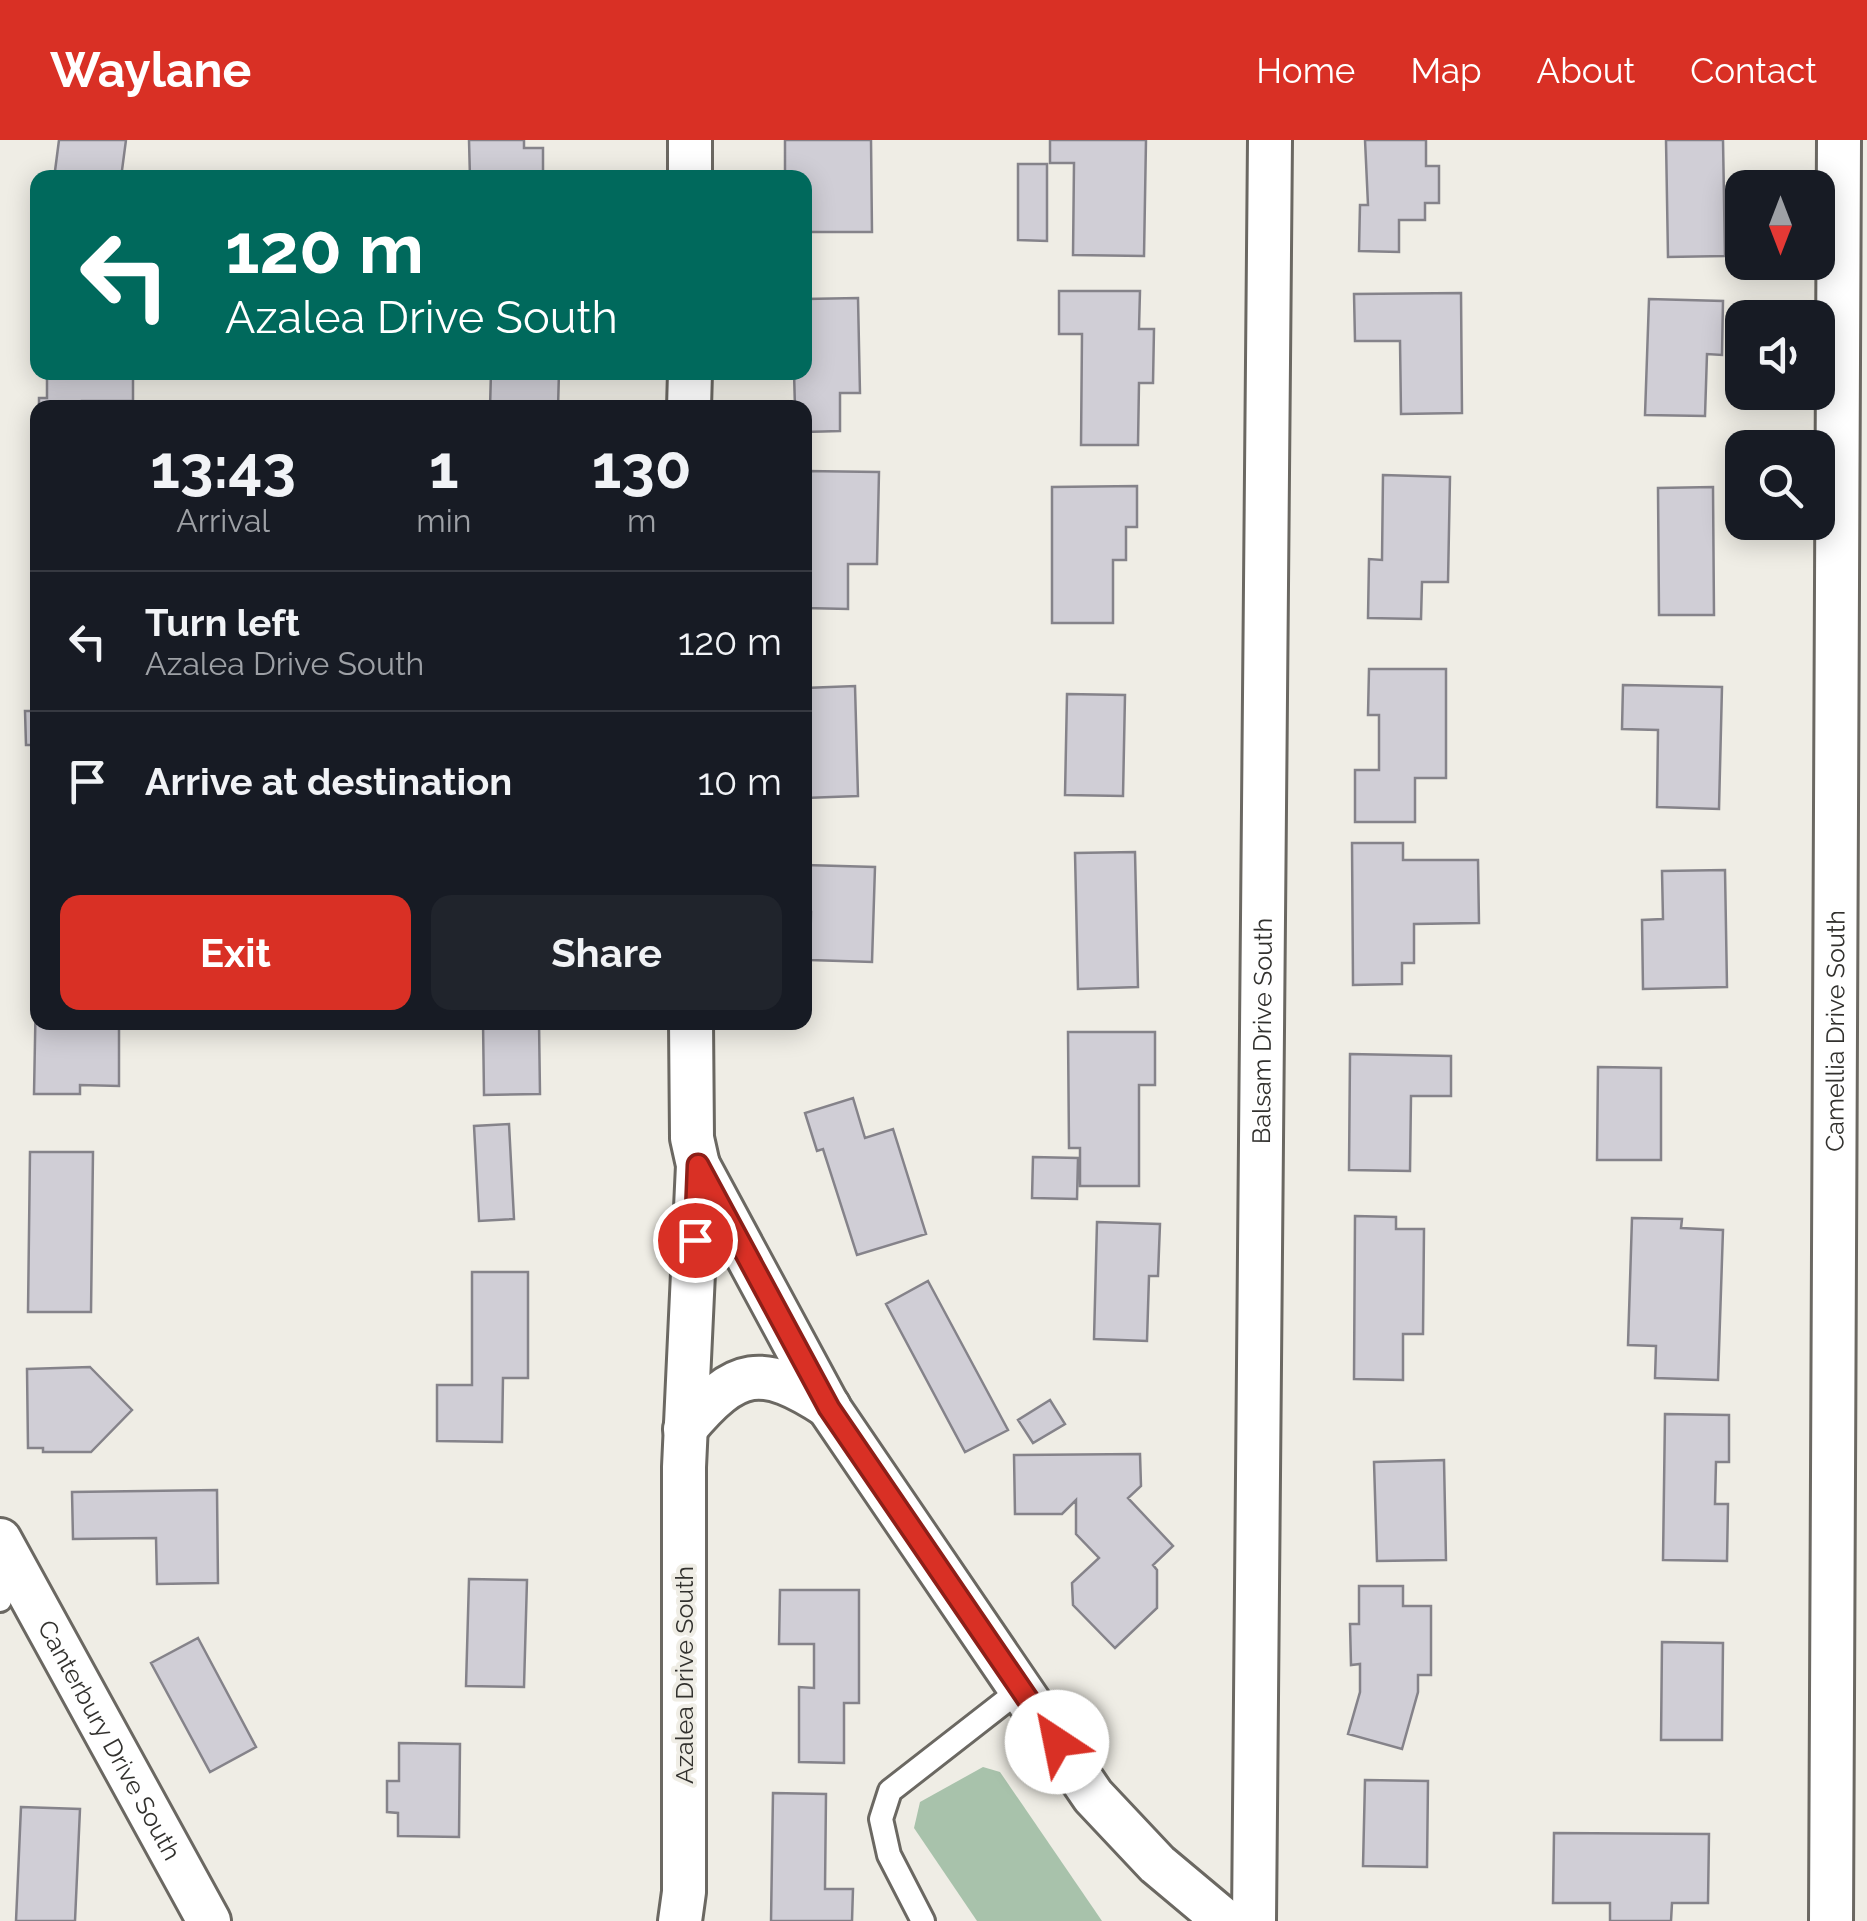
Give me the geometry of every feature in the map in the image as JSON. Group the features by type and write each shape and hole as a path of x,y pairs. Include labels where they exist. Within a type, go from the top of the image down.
{"street":[{"path":"690,140 690,170"},
{"name":"Balsam Drive South","path":"1254,1921 1270,140"},
{"name":"Camellia Drive South","path":"1830,1921 1839,140"},
{"name":"Azalea Drive South","path":"680,1921 686,1429 698,1165 692,1138 691,1030"},
{"path":"698,1165 829,1408 1093,1796 1157,1864 1225,1921"},
{"path":"686,1429 715,1393 740,1377 766,1376 792,1384 829,1408"},
{"name":"Canterbury Drive South","path":"4,1566 209,1921"}],"lane":[{"path":"923,1921 889,1855 881,1819 890,1791 1021,1689"}],"green space":[{"path":"983,1767 1000,1772 1102,1921 977,1921 914,1828 920,1802"}],"building":[{"path":"59,140 126,140 122,170 55,170"},
{"path":"469,140 524,140 524,148 543,148 543,170 470,170"},
{"path":"785,140 871,140 872,232 812,232 812,170 785,170"},
{"path":"1050,140 1146,140 1144,256 1073,255 1074,163 1050,163"},
{"path":"1365,140 1426,140 1426,166 1439,166 1439,203 1425,203 1425,220 1399,220 1399,252 1359,251 1360,205 1368,205"},
{"path":"1666,140 1723,140 1725,256 1668,257"},
{"path":"1018,164 1047,164 1047,241 1018,240"},
{"path":"1059,291 1140,291 1139,329 1154,329 1153,383 1139,383 1138,445 1081,445 1082,334 1059,334"},
{"path":"1461,293 1462,413 1401,414 1400,341 1355,341 1354,294"},
{"path":"858,298 860,393 840,393 840,431 812,432 812,400 795,400 794,380 812,380 812,299"},
{"path":"1649,299 1723,301 1722,355 1707,354 1705,416 1645,415"},
{"path":"47,380 133,380 133,400 39,400 47,398"},
{"path":"491,380 559,380 558,400 490,400"},
{"path":"812,471 879,472 877,564 848,564 848,609 812,608"},
{"path":"1383,475 1450,477 1448,582 1422,582 1421,619 1368,618 1369,559 1382,560"},
{"path":"1137,486 1137,527 1126,527 1126,560 1113,560 1113,623 1052,623 1052,487"},
{"path":"1713,487 1714,615 1659,615 1658,488"},
{"path":"1369,669 1446,669 1446,778 1415,778 1415,822 1355,822 1355,770 1379,770 1379,715 1368,715"},
{"path":"1623,685 1722,687 1719,809 1657,807 1658,730 1622,729"},
{"path":"855,686 858,796 812,798 812,688"},
{"path":"1067,694 1125,695 1123,796 1065,795"},
{"path":"25,711 30,711 30,745 26,745"},
{"path":"1352,843 1403,843 1403,860 1478,860 1479,923 1414,924 1414,963 1402,963 1402,984 1353,985"},
{"path":"1135,852 1138,987 1078,989 1075,853"},
{"path":"812,865 875,867 872,962 812,960"},
{"path":"1725,870 1727,987 1643,989 1642,920 1663,919 1662,871"},
{"path":"35,1030 119,1030 119,1086 80,1085 80,1094 34,1094"},
{"path":"483,1030 539,1030 540,1094 484,1095"},
{"path":"1068,1032 1155,1032 1155,1085 1139,1085 1139,1186 1080,1186 1080,1148 1069,1148"},
{"path":"1350,1054 1451,1056 1451,1096 1411,1096 1410,1171 1349,1170"},
{"path":"1598,1067 1661,1068 1661,1160 1597,1160"},
{"path":"853,1098 865,1138 893,1129 926,1234 857,1255 823,1149 817,1151 805,1113"},
{"path":"509,1124 514,1219 479,1221 474,1126"},
{"path":"30,1152 93,1152 91,1312 28,1312"},
{"path":"1033,1157 1078,1158 1077,1199 1032,1198"},
{"path":"1355,1216 1396,1217 1396,1229 1424,1229 1423,1334 1403,1334 1403,1380 1354,1379"},
{"path":"1632,1218 1682,1219 1681,1228 1723,1230 1718,1380 1655,1378 1656,1346 1628,1345"},
{"path":"1097,1222 1160,1224 1158,1276 1149,1276 1147,1341 1094,1339"},
{"path":"472,1272 528,1272 528,1378 503,1378 502,1442 437,1441 437,1385 472,1385"},
{"path":"928,1281 1008,1430 965,1452 886,1304"},
{"path":"90,1367 132,1410 91,1452 43,1452 43,1448 28,1448 27,1369"},
{"path":"1050,1400 1065,1424 1033,1443 1018,1420"},
{"path":"1665,1414 1729,1415 1729,1462 1716,1462 1715,1504 1728,1504 1727,1561 1663,1560"},
{"path":"1140,1454 1141,1486 1128,1498 1173,1546 1153,1565 1157,1570 1157,1608 1115,1648 1073,1605 1072,1583 1099,1558 1076,1534 1076,1500 1062,1514 1015,1514 1014,1455"},
{"path":"1444,1460 1446,1560 1377,1561 1374,1462"},
{"path":"217,1490 218,1583 157,1584 156,1538 73,1539 72,1492"},
{"path":"469,1579 527,1580 524,1687 466,1686"},
{"path":"1359,1586 1403,1586 1403,1606 1431,1606 1431,1675 1418,1675 1418,1692 1402,1749 1348,1734 1360,1692 1360,1664 1351,1665 1350,1624 1359,1624"},
{"path":"780,1590 859,1590 859,1703 844,1703 844,1763 799,1762 799,1687 814,1688 814,1644 779,1644"},
{"path":"198,1638 256,1747 210,1772 151,1663"},
{"path":"1662,1642 1723,1643 1722,1740 1661,1740"},
{"path":"399,1743 460,1744 459,1837 398,1836 398,1813 387,1812 387,1781 399,1781"},
{"path":"1365,1780 1428,1781 1427,1867 1363,1866"},
{"path":"773,1793 826,1794 825,1889 853,1889 852,1921 771,1921"},
{"path":"21,1807 80,1809 75,1921 16,1921"},
{"path":"1554,1833 1709,1834 1708,1903 1672,1903 1671,1921 1610,1921 1610,1903 1553,1903"}],"route":[{"path":"695,1240 698,1165 829,1408 1057,1742"}]}
